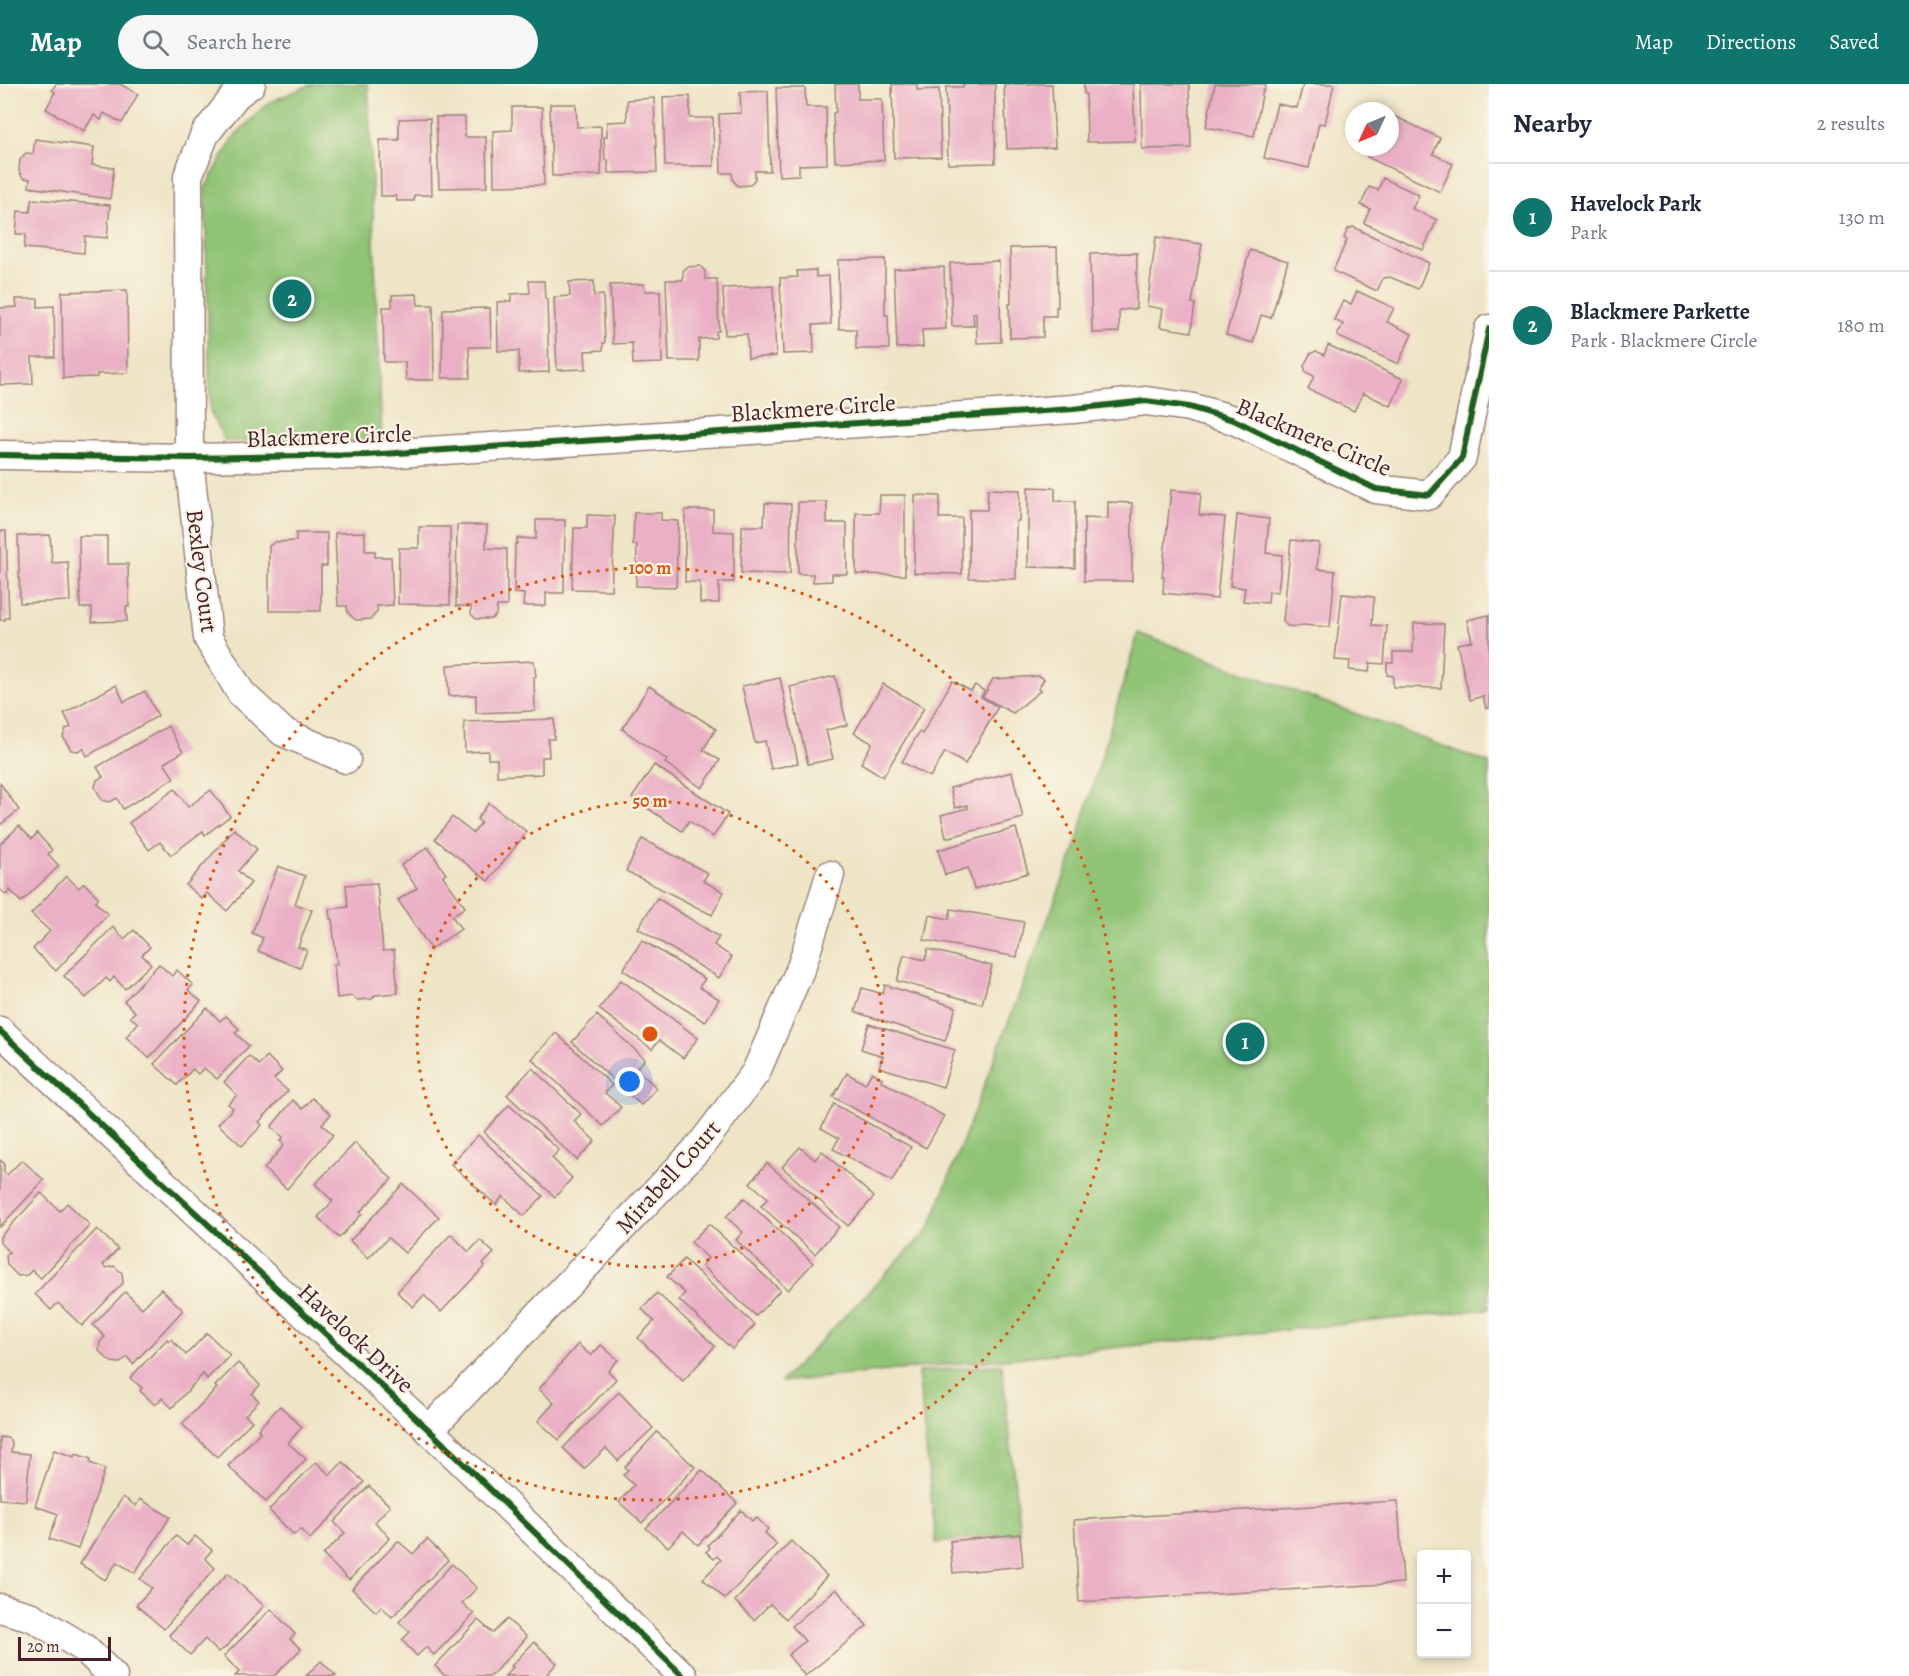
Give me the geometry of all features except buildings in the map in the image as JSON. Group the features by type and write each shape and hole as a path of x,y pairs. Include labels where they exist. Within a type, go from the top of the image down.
{"street":[{"path":"189,458 188,177 205,134 236,95 251,84"},
{"name":"Blackmere Circle","path":"0,455 189,458 367,455 1073,409 1146,401 1189,407 1234,420 1376,489 1429,495 1462,458 1489,329"},
{"name":"Bexley Court","path":"189,458 208,638 241,693 283,732 346,759"},
{"name":"Mirabell Court","path":"429,1430 701,1145 756,1072 802,966 830,875"},
{"name":"Havelock Drive","path":"0,1031 429,1430 683,1676"},
{"path":"0,1608 32,1617 84,1648 113,1676"}],"green space":[{"path":"312,84 368,84 382,443 225,441 210,411 205,188 234,137 268,103"},
{"path":"1138,633 1489,763 1489,1309 781,1382 929,1229 1073,854"},
{"path":"1002,1364 1020,1534 936,1543 918,1372"}],"cycle path":[{"path":"0,455 189,458 367,455 1073,409 1146,401 1189,407 1234,420 1376,489 1429,495 1462,458 1489,329"},
{"path":"0,1031 429,1430 683,1676"}],"place":[{"name":"Blackmere Parkette","path":"292,299"},
{"name":"Havelock Park","path":"1245,1042"}]}
